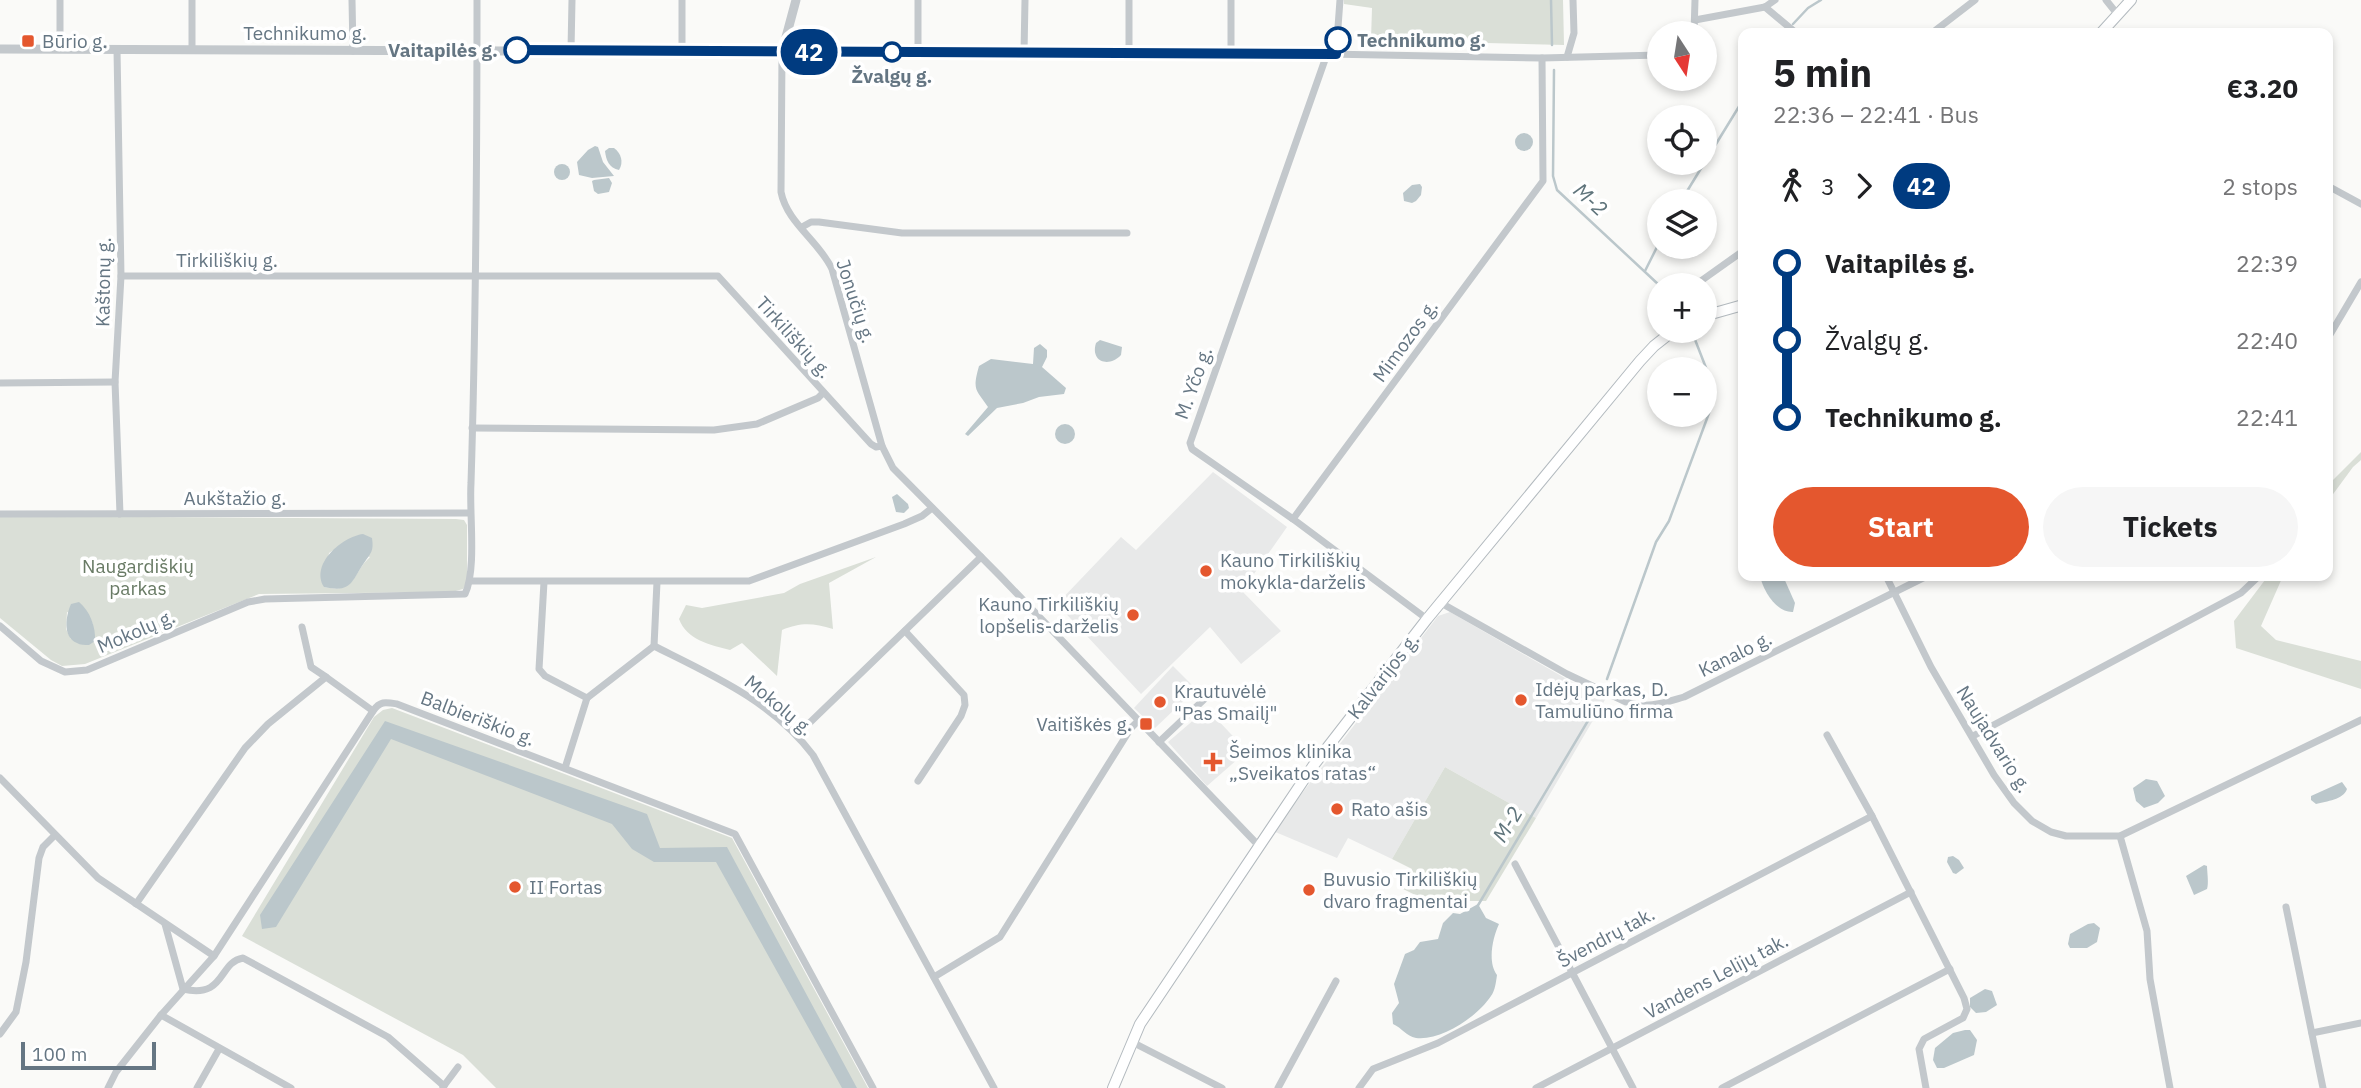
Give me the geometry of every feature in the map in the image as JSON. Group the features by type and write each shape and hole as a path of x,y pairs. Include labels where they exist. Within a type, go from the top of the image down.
{"main road":[{"path":"2106,28 2131,0"},
{"path":"1717,312 1738,306"},
{"name":"Kalvarijos g.","path":"1113,1088 1140,1024 1312,766 1427,620 1640,361 1660,343"}],"street":[{"path":"60,0 60,49"},
{"path":"192,0 192,50"},
{"path":"352,0 353,51"},
{"path":"477,0 471,581 749,581 904,524 932,508"},
{"path":"571,50 572,0"},
{"path":"682,0 682,52"},
{"path":"782,52 796,0"},
{"path":"918,0 918,52"},
{"path":"1024,53 1025,0"},
{"path":"1129,0 1129,53"},
{"path":"1231,0 1231,54"},
{"path":"1336,54 1340,0"},
{"path":"1567,57 1574,33 1573,0"},
{"path":"1695,0 1695,20 1765,7 1775,0"},
{"path":"1939,28 1975,0"},
{"path":"2106,0 2118,15"},
{"path":"1765,7 1790,28"},
{"name":"Technikumo g.","path":"0,49 1336,54 1542,58 1647,55"},
{"name":"Kaštonų g.","path":"117,50 121,276 115,382 120,514"},
{"name":"Jonučių g.","path":"782,52 781,192 786,209 827,257 832,269 883,446"},
{"name":"M. Yčo g.","path":"1327,54 1190,438 1192,449 1293,519 1427,620"},
{"name":"Mimozos g.","path":"1293,519 1543,181 1542,58"},
{"path":"2333,189 2361,204"},
{"path":"802,227 811,222 819,222 902,233 1128,233"},
{"path":"1712,273 1738,255"},
{"name":"Tirkiliškių g.","path":"121,276 718,276 871,444 876,447 883,446 893,468 1259,846"},
{"path":"2333,330 2361,282"},
{"path":"0,383 115,382"},
{"path":"472,428 714,430 757,424 818,398 823,393"},
{"name":"Aukštažio g.","path":"0,514 470,513"},
{"path":"797,735 981,557"},
{"name":"Mokolų g.","path":"0,626 41,661 65,672 87,670 248,602 265,599 465,594 471,581"},
{"name":"Naujadvario g.","path":"1888,581 1931,667 2007,794 2032,821 2052,832 2066,836 2120,836 2361,720"},
{"name":"Kanalo g.","path":"1441,603 1567,674 1626,702 1656,706 1684,696 1917,581"},
{"path":"1973,736 2241,593 2254,581"},
{"path":"544,582 540,669 545,676 587,698"},
{"path":"565,768 587,698 654,646 657,582"},
{"path":"108,1088 116,1072 161,1015 214,957 373,711 311,667 302,627"},
{"path":"905,631 964,695 965,705 961,716 918,781"},
{"name":"Mokolų g.","path":"654,646 739,688 797,735 813,755 994,1088"},
{"path":"136,904 245,748 268,724 326,677"},
{"path":"1159,742 1213,691"},
{"name":"Balbieriškio g.","path":"373,711 383,702 397,704 735,834 873,1088"},
{"path":"934,977 1000,937 1131,728 1138,721"},
{"path":"1828,735 1911,892 1967,1009 1963,1017 1924,1039 1919,1049 1926,1088"},
{"path":"0,778 98,878 214,957"},
{"name":"Švendrų tak.","path":"1359,1088 1373,1069 1437,1043 1872,816"},
{"path":"0,1034 16,1012 26,962 39,858 43,848 55,835"},
{"path":"2120,836 2147,931 2150,979 2170,1088"},
{"path":"1515,864 1633,1088"},
{"name":"Vandens Lelijų tak.","path":"1536,1088 1911,892"},
{"path":"2286,907 2323,1088"},
{"path":"165,924 183,989"},
{"path":"183,989 199,993 215,985 235,960 243,958 387,1037 444,1087 458,1067"},
{"path":"1722,1088 1950,969"},
{"path":"1278,1088 1336,981"},
{"path":"161,1015 291,1088"},
{"path":"2312,1033 2361,1023"},
{"path":"1132,1042 1222,1088"},
{"path":"197,1088 219,1049"}],"shaded area":[{"path":"1520,133 1528,133 1533,142 1531,149 1520,151 1515,146 1515,138"},
{"path":"595,146 614,176 592,178 579,175 577,162"},
{"path":"614,148 620,155 619,170 607,160 605,151"},
{"path":"562,164 570,172 562,180 554,172"},
{"path":"609,178 612,183 609,192 598,194 594,191 592,181"},
{"path":"1420,184 1422,187 1421,195 1412,203 1404,201 1403,193 1412,185"},
{"path":"1100,340 1122,347 1121,355 1106,362 1098,359 1095,350 1096,343"},
{"path":"1040,344 1047,350 1042,367 1066,388 1064,394 1039,397 997,408 968,436 965,434 988,407 976,389 979,366 991,359 1033,364 1034,348"},
{"path":"1061,424 1069,424 1075,434 1069,444 1061,444 1055,438 1055,430"},
{"path":"1213,472 1287,527 1242,591 1281,631 1241,664 1210,627 1141,694 1057,604 1121,537 1136,550"},
{"path":"897,494 908,504 909,508 904,513 896,512 892,497"},
{"path":"363,534 372,538 372,549 353,581 346,587 324,587 321,569 330,553 346,540"},
{"path":"1762,581 1785,581 1795,603 1793,612 1776,605"},
{"path":"79,602 93,625 95,641 89,645 72,640 67,631 71,604"},
{"path":"1450,612 1584,689 1606,698 1536,818 1445,767 1392,859 1348,838 1337,858 1273,831 1438,616"},
{"path":"1173,666 1196,689 1155,728 1134,708"},
{"path":"1203,712 1207,716 1211,713 1247,751 1207,786 1168,742"},
{"path":"385,721 647,814 660,848 727,847 857,1088 842,1088 716,862 654,862 632,849 612,824 391,739 276,927 262,929 260,915"},
{"path":"2146,779 2157,781 2165,796 2158,803 2144,808 2136,801 2133,788"},
{"path":"2342,782 2347,789 2338,798 2316,804 2311,800 2311,796"},
{"path":"1953,856 1964,868 1956,874 1947,862 1948,857"},
{"path":"2204,865 2207,866 2207,889 2194,895 2186,876"},
{"path":"1478,904 1486,918 1499,924 1492,950 1492,963 1497,975 1492,994 1477,1012 1447,1032 1426,1038 1409,1036 1393,1024 1392,1013 1399,1003 1394,984 1405,954 1414,950 1420,942 1438,939 1443,923 1453,913 1460,914"},
{"path":"2094,923 2100,928 2097,942 2087,948 2070,948 2070,934"},
{"path":"1985,989 1992,991 1997,1005 1986,1012 1976,1013 1970,1007 1970,998"},
{"path":"1970,1030 1977,1040 1974,1055 1944,1068 1937,1068 1933,1060 1935,1048 1953,1033"}],"green space":[{"path":"1344,0 1563,0 1564,45 1371,40 1372,8 1344,4"},
{"path":"2361,452 2361,460 2333,494 2333,480"},
{"name":"Naugardiškių parkas","path":"0,516 456,519 464,520 467,525 467,583 463,589 452,592 259,594 85,664 62,666 0,618","holes":["340,546 370,557 348,585 342,588 324,587 329,553","67,612 91,620 93,625 71,639 66,629"]},
{"path":"876,557 829,583 833,629 807,624 782,630 777,676 742,643 730,650 707,644 693,637 679,619 686,605 702,608 784,593 800,584"},
{"path":"2264,581 2281,581 2261,626 2276,640 2361,661 2361,689 2236,648 2234,621"},
{"name":"II Fortas","path":"392,708 732,838 868,1088 496,1088 463,1055 242,936 374,717 383,710"},
{"path":"1445,767 1536,818 1486,901 1463,901 1442,908 1403,889 1412,869 1392,859"}],"waterway":[{"name":"M-2","path":"1551,0 1552,45"},
{"path":"1793,24 1808,8 1821,0"},
{"name":"M-2","path":"1554,70 1553,176 1557,190 1647,274"},
{"path":"1688,189 1738,108"},
{"path":"1645,271 1651,259"},
{"name":"M-2","path":"1607,679 1656,542 1669,521 1712,405 1715,391 1696,343"},
{"name":"M-2","path":"1477,907 1595,709"}],"bus line":[{"name":"42","path":"517,50 1336,54 1338,40"}],"place":[{"name":"Technikumo g.","path":"1338,40"},
{"name":"Būrio g.","path":"28,41"},
{"name":"Vaitapilės g.","path":"517,50"},
{"name":"Žvalgų g.","path":"892,52"},
{"name":"Kauno Tirkiliškių mokykla-darželis","path":"1206,571"},
{"name":"Kauno Tirkiliškių lopšelis-darželis","path":"1133,615"},
{"name":"Idėjų parkas, D. Tamuliūno firma","path":"1521,700"},
{"name":"Krautuvėlė \"Pas Smailį\"","path":"1160,702"},
{"name":"Vaitiškės g.","path":"1146,724"},
{"name":"Šeimos klinika „Sveikatos ratas“","path":"1213,762"},
{"name":"Rato ašis","path":"1337,809"},
{"name":"II Fortas","path":"515,887"},
{"name":"Buvusio Tirkiliškių dvaro fragmentai","path":"1309,890"}]}
